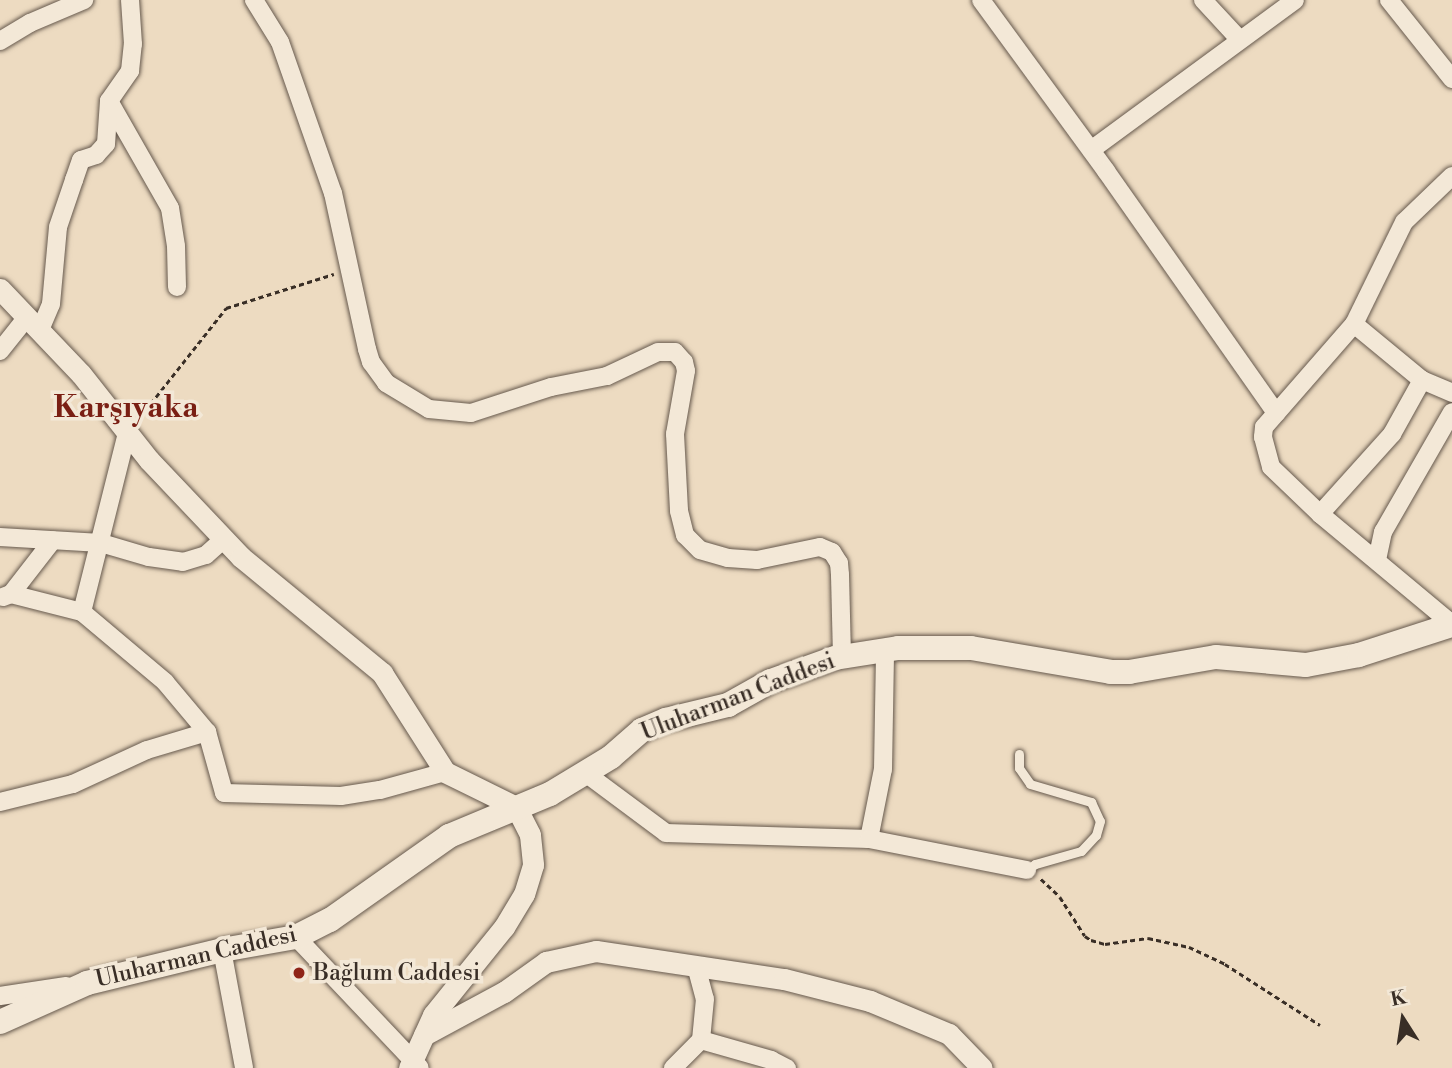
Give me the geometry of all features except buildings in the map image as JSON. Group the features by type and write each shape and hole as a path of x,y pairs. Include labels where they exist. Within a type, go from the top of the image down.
{"main road":[{"name":"Uluharman Caddesi","path":"0,1023 87,983 222,950 296,937 330,920 449,836 550,794 611,757 625,743 654,725 729,705 771,681 842,657 885,650 986,649 1119,673 1216,657 1306,665 1348,658 1452,625"}],"street":[{"path":"0,41 30,23 84,0"},
{"path":"0,351 34,324 51,304 58,227 81,160 96,155 106,144 109,101 133,63 130,0"},
{"path":"254,0 284,54 333,193 372,362 386,383 429,409 471,413 551,387 607,376 658,352 668,351 680,356 686,370 676,418 675,453 680,524 685,535 700,550 727,558 757,560 813,547 832,552 839,563 842,657"},
{"path":"981,0 1091,150 1276,413"},
{"path":"1203,0 1240,40"},
{"path":"1091,150 1295,0"},
{"path":"1389,0 1452,79"},
{"path":"109,101 170,208 176,246 177,287"},
{"path":"1452,176 1404,222 1354,324 1264,427 1266,458 1271,467 1321,514 1452,625"},
{"path":"0,289 81,374 127,433 224,539 326,629 382,673 445,772 516,807 530,835 533,865 524,894 504,927 433,1015 414,1065 296,937"},
{"path":"1354,324 1422,380 1452,394"},
{"path":"1321,514 1392,434 1422,380"},
{"path":"1377,560 1382,532 1452,412"},
{"path":"82,612 127,433"},
{"path":"0,537 101,543 149,557 183,562 206,555 224,539"},
{"path":"53,540 5,596 82,612 165,682 207,732 225,793 341,796 380,790 445,772"},
{"path":"869,839 883,769 885,650"},
{"path":"0,802 73,784 147,750 207,732"},
{"path":"584,772 666,833 869,839 1027,870"},
{"path":"222,950 244,1068"},
{"path":"424,1035 504,992 546,962 596,951 784,979 870,1001 949,1034 982,1068"},
{"path":"673,1068 701,1040 705,999 696,966"},
{"path":"0,996 87,983"},
{"path":"701,1040 771,1059 787,1068"}],"lane":[{"path":"1019,754 1021,775 1030,784 1091,802 1100,821 1096,835 1081,851 1035,864 1027,870"}],"path":[{"path":"127,433 226,308 350,268"},
{"path":"1027,870 1053,889 1091,940 1105,944 1148,938 1189,947 1225,964 1320,1025"}],"place":[{"name":"Bağlum Caddesi","path":"299,973"}],"district":[{"name":"Karşıyaka","path":"126,408"}]}
